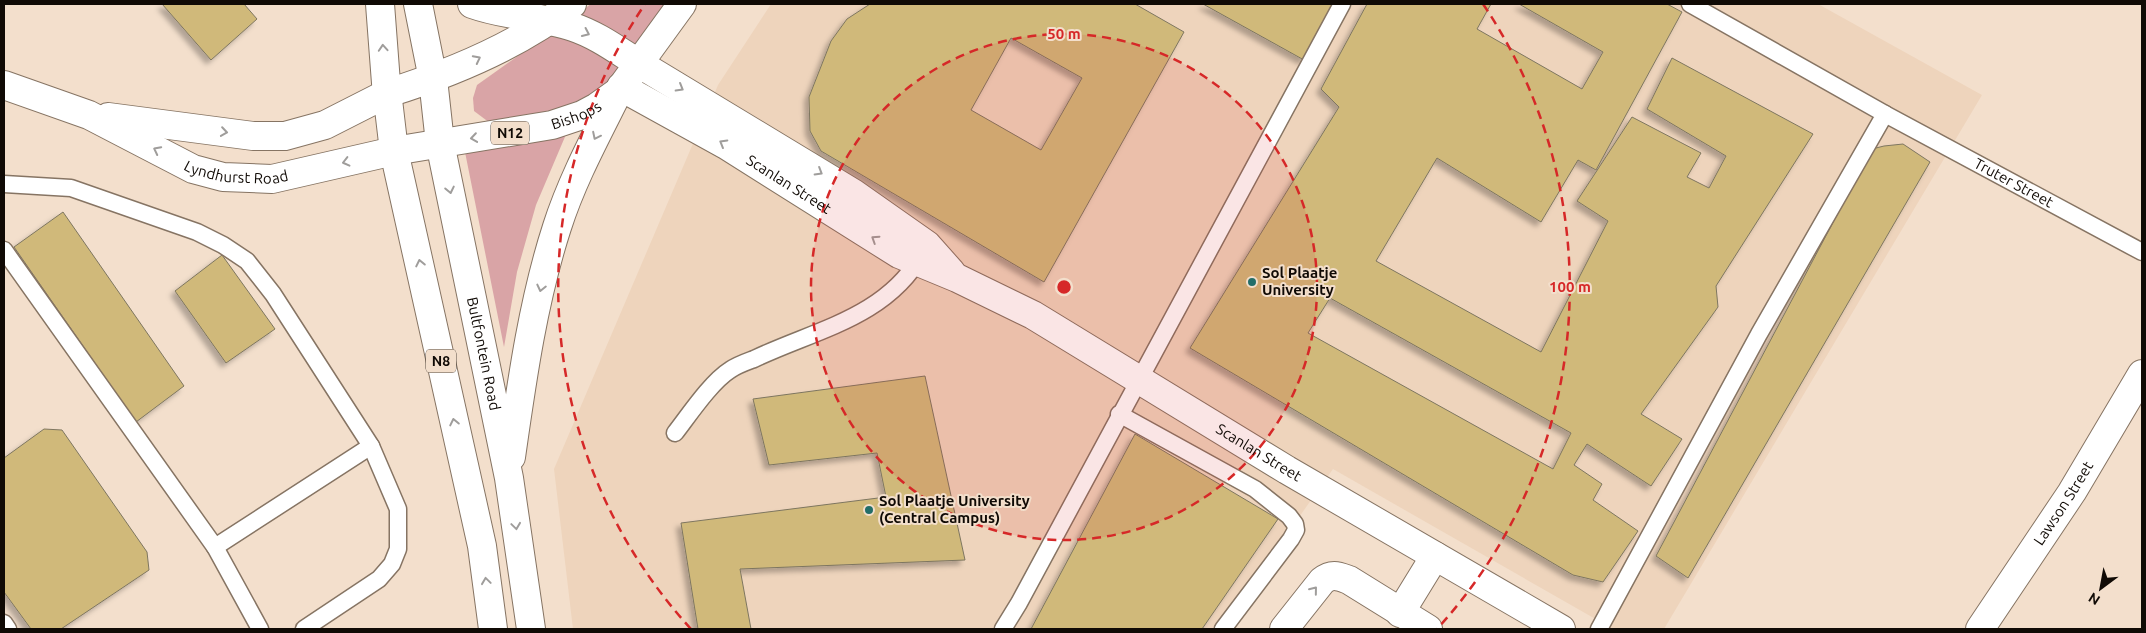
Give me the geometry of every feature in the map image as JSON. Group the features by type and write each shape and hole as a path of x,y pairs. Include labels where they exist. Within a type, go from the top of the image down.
{"main road":[{"name":"N8","path":"380,4 394,151 482,546 493,629"},
{"name":"Bultfontein Road","path":"418,4 433,79 440,143 509,478 531,629"},
{"name":"Scanlan Street","path":"472,4 498,12 574,27 589,34 853,193 922,254 957,278 1033,315 1286,470 1560,629"},
{"path":"388,93 452,72 550,21 572,4"},
{"name":"Bishops","path":"394,151 511,133 552,125 582,115 597,107 619,89 682,4"},
{"name":"Lyndhurst Road","path":"4,85 89,115 193,170 223,176 272,179 394,151"},
{"path":"509,478 528,342 557,226 574,183 619,89"},
{"name":"Scanlan Street","path":"619,89 726,145 899,254 922,254"},
{"name":"Lyndhurst Road","path":"89,115 253,136 285,136 325,125 388,93"},
{"name":"Lawson Street","path":"1980,629 2072,492 2142,374"},
{"path":"1400,613 1435,556"},
{"path":"1284,629 1322,580 1336,575 1349,580 1428,629"}],"lane":[{"path":"1003,629 1019,603 1119,414 1342,4"},
{"name":"Truter Street","path":"1690,4 1886,114 2142,252"},
{"path":"1599,629 1759,334 1886,114"},
{"path":"4,184 71,188 197,232 224,245 247,260 272,294 371,446 398,509 398,549 392,564 379,579 307,628"},
{"path":"4,250 214,547 260,629"},
{"path":"675,433 729,370 806,336 850,320 887,296 922,254"},
{"path":"1119,414 1255,489 1289,516 1296,524 1296,530 1291,540 1223,629"},
{"path":"214,547 371,446"},
{"path":"4,623 8,629"}],"shaded area":[{"path":"591,4 668,4 613,79 580,103 552,114 490,123 474,111 473,98 477,85"},
{"name":"Sol Plaatje University","path":"771,4 1818,4 1982,95 1664,629 1613,629 1333,469 1220,629 573,629 554,469 718,85"},
{"path":"570,125 536,205 517,272 504,347 464,147"}],"building":[{"path":"162,4 244,4 257,19 211,60"},
{"path":"870,4 1135,4 1184,32 1044,282 821,151 810,131 809,97 831,41 847,19","holes":["1011,38 1082,78 1041,150 971,110"]},
{"path":"1203,4 1335,4 1304,60"},
{"path":"1367,4 1491,4 1477,29 1582,89 1603,52 1519,4 1667,4 1682,12 1596,170 1578,160 1541,222 1437,158 1376,261 1541,352 1608,221 1577,201 1632,117 1701,153 1687,177 1709,188 1726,156 1647,109 1672,58 1813,134 1716,286 1718,307 1641,414 1682,439 1651,486 1587,444 1574,465 1602,484 1593,500 1638,531 1603,582 1573,575 1190,348 1339,107 1321,89","holes":["1330,298 1571,433 1553,469 1308,333"]},
{"path":"1903,144 1930,162 1688,578 1656,556 1872,149"},
{"path":"63,212 184,386 136,422 14,247"},
{"path":"222,255 275,329 226,363 175,291"},
{"name":"Sol Plaatje University (Central Campus)","path":"925,376 965,560 740,569 751,629 698,629 681,523 886,497 877,453 769,465 753,399"},
{"path":"44,429 62,430 147,552 149,570 61,629 31,629 4,592 4,458"},
{"path":"1135,434 1278,519 1202,629 1031,629"}],"place":[{"name":"Sol Plaatje University","path":"1252,282"},
{"name":"Sol Plaatje University (Central Campus)","path":"869,510"}]}
